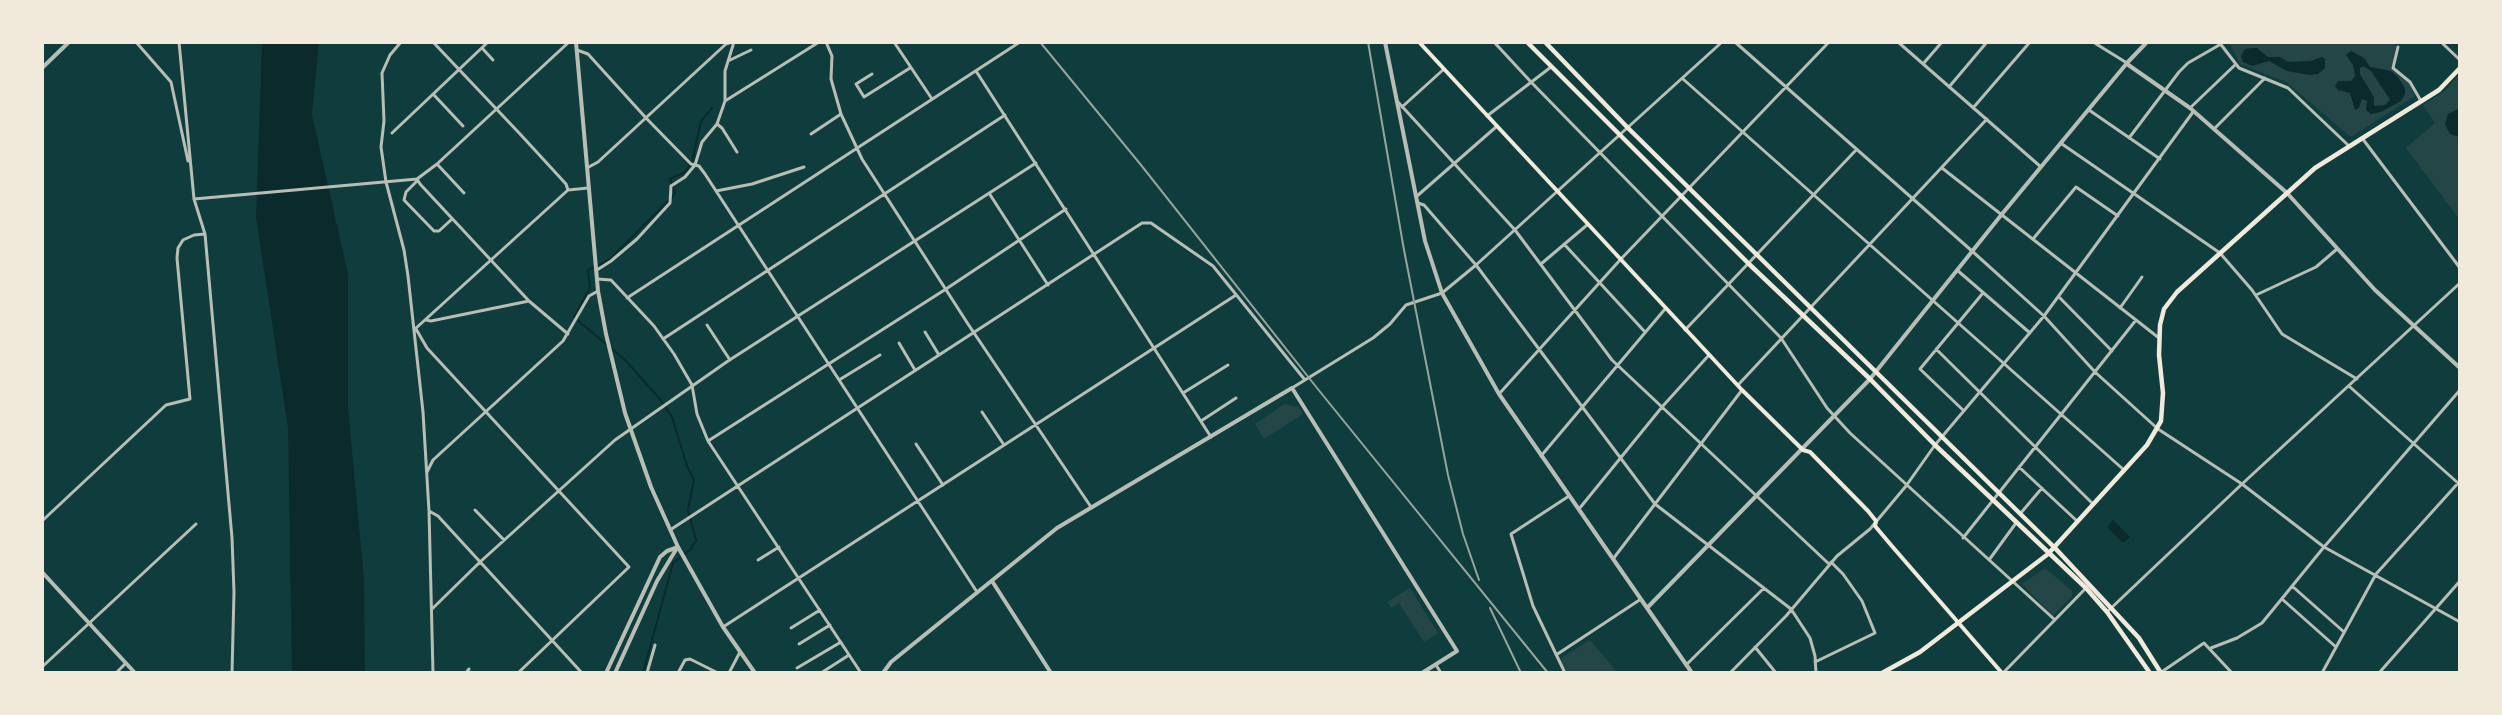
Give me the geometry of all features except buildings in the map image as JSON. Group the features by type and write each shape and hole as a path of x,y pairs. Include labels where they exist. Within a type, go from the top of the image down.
{"main road":[{"path":"1527,42 1935,446 2086,588 2107,612 2150,673"},
{"path":"1545,42 1628,128 2055,548 2139,638 2160,673"},
{"path":"1421,43 1496,127 1738,386 1803,450 1810,452 1836,477 1876,521 1875,526 1958,624 2003,673"},
{"path":"1882,673 1920,652 2055,548 2125,471 2158,429 2163,398 2160,325 2169,300 2315,168 2439,90 2460,68"}],"street":[{"path":"42,68 69,42"},
{"path":"136,42 171,82 183,146 190,166"},
{"path":"179,42 194,199 205,234 232,538 234,592 232,673"},
{"path":"401,42 390,55 382,73 384,121 381,147 386,182 404,250 415,329 427,472 434,672"},
{"path":"433,42 566,184 568,190"},
{"path":"392,133 488,42"},
{"path":"452,219 437,232 404,200 406,192 569,42"},
{"path":"576,42 598,291 614,372 651,487 670,530 723,627 755,673"},
{"path":"586,168 598,162 724,43 733,42 728,61 724,101 717,124 702,142 694,165 685,177 671,186 670,203 628,247 597,270"},
{"path":"724,101 819,42"},
{"path":"826,42 832,56 831,79 841,114 857,148 946,289 1090,507"},
{"path":"894,42 932,99"},
{"path":"627,298 1020,42"},
{"path":"1385,42 1416,196 1431,262 1442,293 1499,394 1692,673"},
{"path":"1494,42 1781,338 1834,416 1906,486 2055,621"},
{"path":"883,673 891,662 1057,528 1292,388 1379,333 1406,305 1442,293 1620,136 1722,42"},
{"path":"1735,42 1913,197 2044,316 2096,372 2158,429 2242,483 2324,547 2460,622"},
{"path":"1499,394 1620,260 1829,42"},
{"path":"1898,42 2041,167"},
{"path":"1923,64 1942,42"},
{"path":"1949,87 1987,42"},
{"path":"1972,108 2030,42"},
{"path":"2093,42 2127,63 2192,110 2287,193 2337,249 2413,327 2460,368"},
{"path":"1648,607 1803,450 1876,372 2002,214 2147,42"},
{"path":"2441,42 2460,60"},
{"path":"2129,138 2164,89 2188,63 2220,43 2244,72 2288,88 2349,146"},
{"path":"2398,47 2393,68 2410,82 2421,101"},
{"path":"482,48 493,60"},
{"path":"577,50 588,54 646,118 694,165 701,169 977,593"},
{"path":"728,61 751,50"},
{"path":"1730,673 1791,609 1830,563 1870,529 1906,486 1941,438 2044,316 2160,159 2192,110 2236,64"},
{"path":"1487,116 1551,67"},
{"path":"872,74 856,84 864,97 910,68"},
{"path":"1402,107 1444,69"},
{"path":"976,71 1211,436"},
{"path":"2214,129 2265,78"},
{"path":"1683,79 2125,471"},
{"path":"434,95 463,126"},
{"path":"1398,102 1515,230 1617,365 1843,573 1867,610 1875,633 1815,662"},
{"path":"2088,110 2160,159"},
{"path":"811,134 841,114"},
{"path":"663,339 1005,115"},
{"path":"1738,386 1987,119"},
{"path":"717,124 737,152"},
{"path":"1416,196 1496,127"},
{"path":"2362,138 2460,268"},
{"path":"2062,144 2220,253 2256,295 2282,334 2357,380"},
{"path":"1685,330 1857,148"},
{"path":"432,609 480,562 615,440 730,360 1036,162"},
{"path":"437,164 464,193"},
{"path":"716,191 752,184 804,167"},
{"path":"1942,168 2159,338"},
{"path":"194,199 377,181 417,180"},
{"path":"417,180 529,301 568,334"},
{"path":"2033,239 2076,187 2119,216"},
{"path":"415,329 568,190 588,188"},
{"path":"989,193 1048,285"},
{"path":"1418,203 1424,205 1476,265 1655,504 1791,609 1810,638 1816,673"},
{"path":"708,441 946,289 1066,209"},
{"path":"670,530 1142,223 1151,223 1213,266 1305,380"},
{"path":"1541,264 1587,225"},
{"path":"42,521 166,405 190,399 177,258 178,248 183,240 194,235 205,234"},
{"path":"1564,244 1645,332"},
{"path":"2256,295 2316,267 2337,249"},
{"path":"1957,270 2030,333"},
{"path":"2120,308 2142,277"},
{"path":"597,279 609,279 663,339 692,386 697,414 708,441 861,673"},
{"path":"2107,612 2242,483 2350,387 2460,283"},
{"path":"427,472 433,460 563,341 590,296 598,291"},
{"path":"1964,411 1920,369 1983,293"},
{"path":"723,627 1236,295"},
{"path":"2058,297 2112,351"},
{"path":"426,320 529,301"},
{"path":"1541,456 1665,309"},
{"path":"1963,538 2136,320"},
{"path":"707,325 730,360"},
{"path":"415,329 427,348 629,567 518,673"},
{"path":"925,332 939,355"},
{"path":"899,343 915,370"},
{"path":"1936,349 2094,504"},
{"path":"839,380 880,355"},
{"path":"1579,509 1621,460 1662,406 1709,355"},
{"path":"1183,393 1228,365"},
{"path":"2322,673 2376,574 2459,483 2350,387"},
{"path":"1292,388 1457,651 1422,673"},
{"path":"1613,559 1742,390"},
{"path":"2211,648 2237,638 2262,623 2324,547 2460,390"},
{"path":"1201,421 1236,398"},
{"path":"982,412 1004,445"},
{"path":"916,444 943,485"},
{"path":"2019,467 2078,522"},
{"path":"2020,513 2042,488"},
{"path":"1565,673 1533,606 1510,534 1569,496"},
{"path":"475,510 504,540"},
{"path":"429,511 438,516 582,673"},
{"path":"1989,560 2016,523"},
{"path":"42,667 196,524"},
{"path":"606,673 660,557 667,551 678,547"},
{"path":"615,673 657,581 678,547"},
{"path":"758,560 779,547"},
{"path":"42,572 135,673"},
{"path":"2379,673 2460,580"},
{"path":"992,581 1051,673"},
{"path":"2292,586 2344,632"},
{"path":"1686,665 1764,588"},
{"path":"2003,673 2086,588"},
{"path":"1557,655 1641,598"},
{"path":"2282,599 2336,647"},
{"path":"791,628 820,610"},
{"path":"799,644 830,625"},
{"path":"796,668 841,642"},
{"path":"2160,673 2204,643 2232,673"},
{"path":"647,673 655,645"},
{"path":"1755,647 1776,673"},
{"path":"729,673 740,652"},
{"path":"821,673 849,655"},
{"path":"678,673 685,660 690,659 718,673"},
{"path":"116,673 126,663"},
{"path":"1436,665 1441,673"},
{"path":"466,673 470,669"}],"shaded area":[{"path":"262,42 319,42 312,115 348,274 348,408 364,580 365,673 292,673 288,428 256,217"},
{"path":"2229,42 2395,42 2392,70 2409,84 2415,96 2351,137 2286,82 2240,64"},
{"path":"2257,48 2268,57 2280,57 2288,62 2311,61 2322,57 2325,59 2325,68 2318,74 2310,75 2287,71 2269,61 2252,66 2243,62 2241,56 2245,49"},
{"path":"2351,51 2364,58 2370,67 2391,71 2405,88 2401,101 2381,112 2371,114 2366,110 2367,101 2362,99 2359,108 2355,110 2350,93 2338,90 2335,86 2338,81 2351,81 2355,76 2353,65 2346,55","holes":["2363,66 2371,71 2390,100 2385,105 2374,106 2374,97 2360,74 2360,68"]},
{"path":"2460,74 2460,220 2406,148 2435,123 2423,105 2445,91"},
{"path":"2460,108 2460,137 2450,134 2445,124 2448,114"},
{"path":"1284,404 1299,407 1303,414 1264,439 1255,424"},
{"path":"2113,520 2130,537 2123,543 2107,527"},
{"path":"2045,568 2072,591 2072,596 2053,616 2022,584"},
{"path":"1410,588 1438,633 1424,642 1399,603 1391,608 1387,602"},
{"path":"1590,640 1618,673 1568,673 1561,662 1563,657"}],"waterway":[{"path":"643,673 673,563 691,549 696,540 688,510 694,480 687,466 672,417 659,398 625,360 574,317 590,288 588,270 609,260 675,193 670,179 685,172 692,162 701,121 712,108"}],"railway":[{"path":"1040,42 1548,673"},
{"path":"1368,42 1404,250 1448,475 1463,534 1479,580"},
{"path":"1490,608 1521,673"}]}
